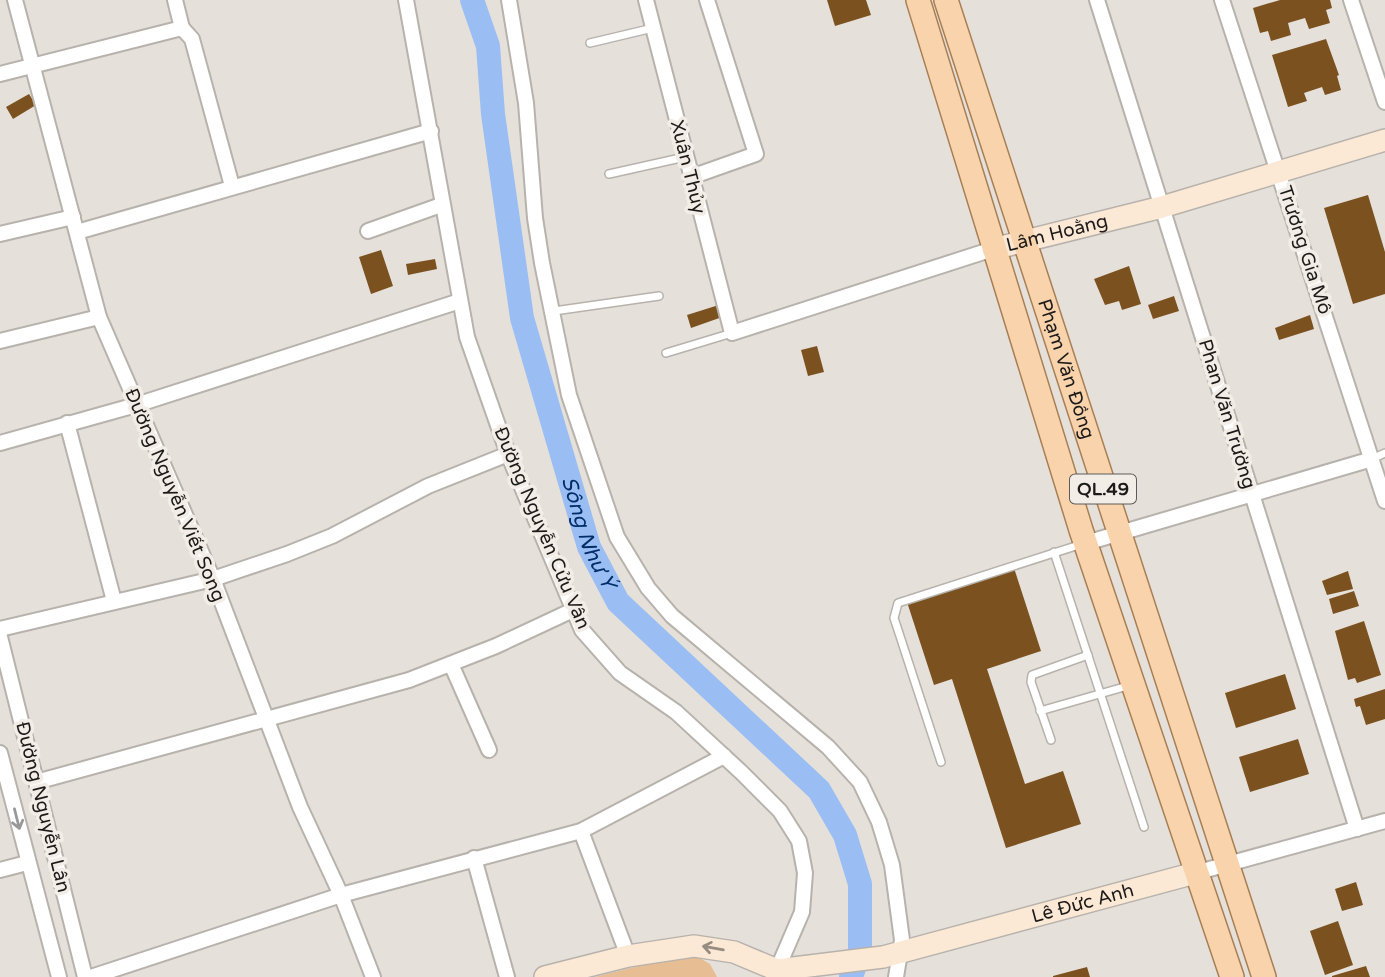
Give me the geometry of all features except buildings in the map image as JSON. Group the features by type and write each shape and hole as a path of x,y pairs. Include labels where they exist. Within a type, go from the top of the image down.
{"main road":[{"name":"Phạm Văn Đồng","path":"918,0 993,250 1086,543 1231,977"},
{"name":"Phạm Văn Đồng","path":"946,0 1022,241 1264,977"}],"street":[{"name":"Đường Nguyễn Viết Song","path":"15,0 99,317 213,579 300,807 341,895 373,977"},
{"path":"175,0 182,28 191,39 232,186"},
{"name":"Đường Nguyễn Cửu Vân","path":"406,0 467,337 508,454 573,610 582,629 620,673 676,712 724,756 780,811 799,841 805,873 802,912 774,974"},
{"path":"509,0 526,103 535,218 569,396 617,537 648,588 672,615 828,747 860,782 879,821 892,864 902,940 892,956 896,977"},
{"name":"Xuân Thủy","path":"646,0 732,333"},
{"path":"691,177 756,154 707,0"},
{"name":"Phan Văn Trường","path":"1097,0 1357,829"},
{"name":"Trương Gia Mô","path":"1222,0 1378,456 1385,501"},
{"path":"1351,0 1385,102"},
{"path":"0,74 182,28"},
{"path":"77,232 431,131"},
{"name":"Lâm Hoằng","path":"732,333 1022,241 1162,207 1385,140"},
{"path":"369,232 441,205"},
{"path":"0,234 73,217"},
{"path":"0,443 136,405 460,301"},
{"path":"0,341 99,317"},
{"path":"67,424 114,601"},
{"path":"0,629 213,579 332,536 428,486 508,454"},
{"path":"1086,543 1378,456"},
{"path":"36,782 409,680 573,610"},
{"name":"Đường Nguyễn Lân","path":"0,637 85,977"},
{"path":"451,664 489,750"},
{"name":"Đường Nguyễn Lân","path":"0,752 5,792 59,977"},
{"path":"92,977 341,895 581,831 724,756"},
{"name":"Lê Đức Anh","path":"545,977 666,948 712,947 774,974 892,956 1385,821"},
{"path":"581,831 628,956"},
{"path":"474,858 507,977"},
{"path":"0,870 27,863"}],"lane":[{"path":"590,43 653,28"},
{"path":"609,174 685,157"},
{"path":"554,311 659,296"},
{"path":"666,353 732,333"},
{"path":"941,762 894,618 898,603 1086,543"},
{"path":"1054,552 1144,827"},
{"path":"1051,740 1031,682 1032,675 1087,655"},
{"path":"1040,711 1132,685"}],"shaded area":[{"path":"696,956 710,964 717,977 595,977 666,959"}],"waterway":[{"name":"Sông Như Ý","path":"472,0 488,46 493,114 522,318 589,547 618,602 819,790 845,835 860,884 860,950 851,977"}]}
